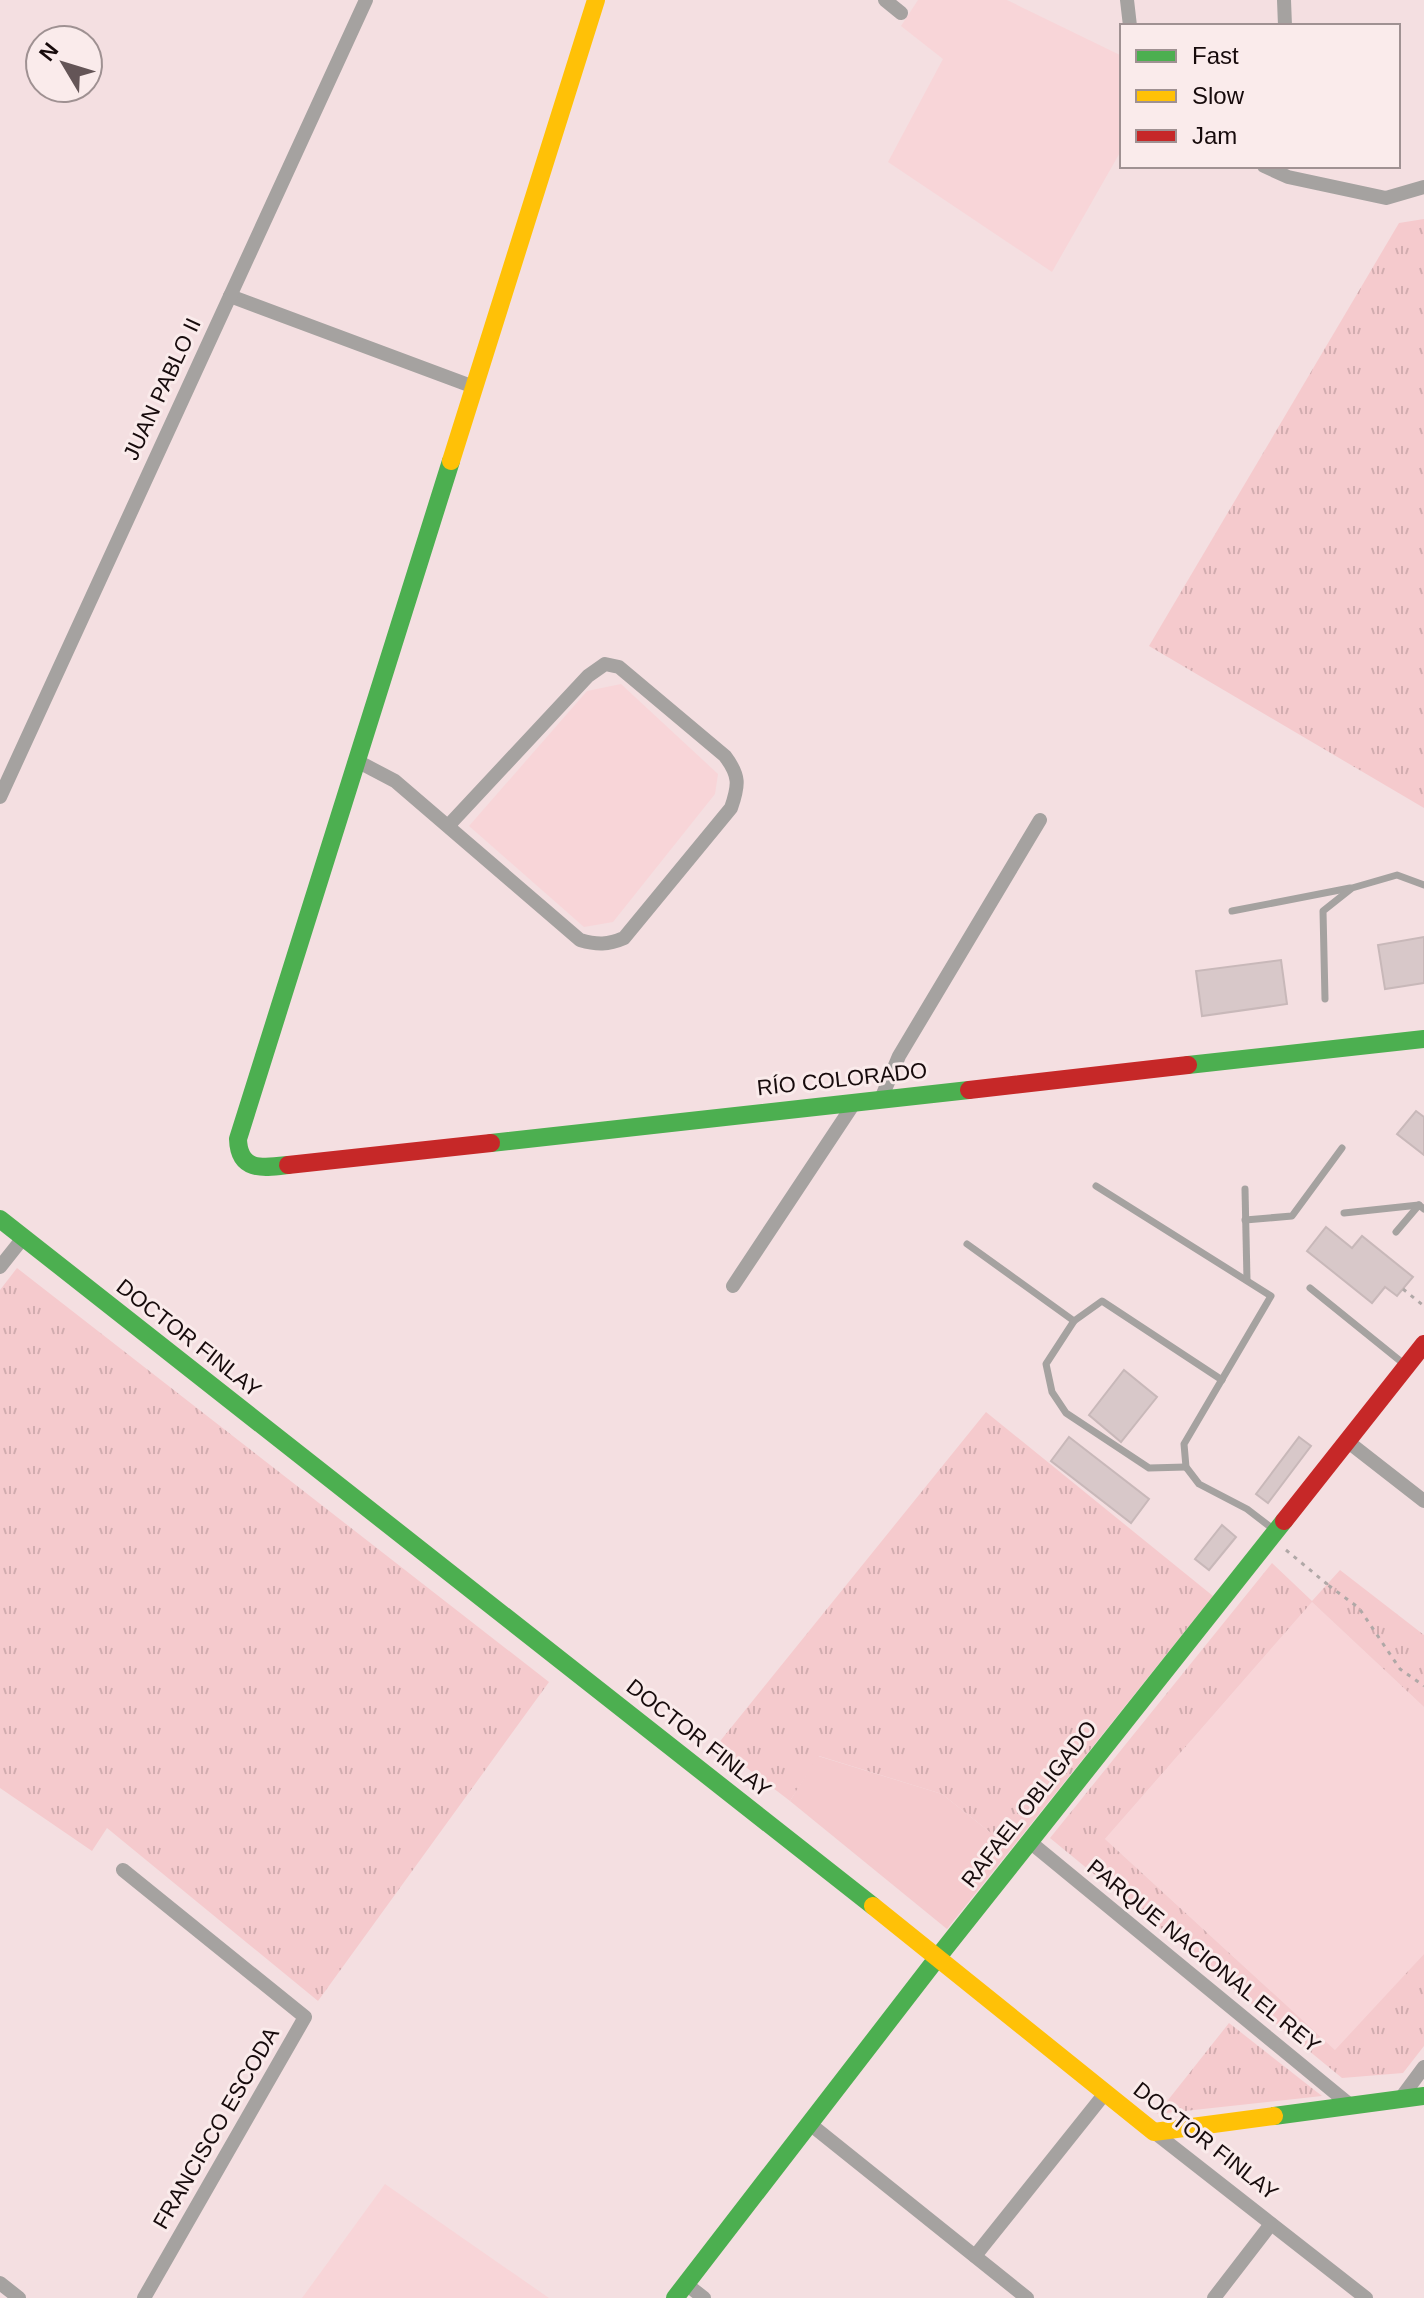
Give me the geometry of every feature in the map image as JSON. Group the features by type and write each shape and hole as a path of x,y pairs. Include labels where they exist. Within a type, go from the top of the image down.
{"street":[{"name":"JUAN PABLO II","path":"0,797 366,0"},
{"path":"448,826 588,676 605,664 619,667 725,756 734,768 738,788 731,808 624,938 611,944 594,945 580,940 395,781 357,761 596,0"},
{"path":"885,0 901,13"},
{"path":"1127,0 1130,24"},
{"path":"1284,0 1285,24"},
{"path":"1269,168 1288,177 1386,198 1424,187"},
{"path":"230,296 474,387"},
{"name":"RÍO COLORADO","path":"357,761 238,1139 238,1149 243,1159 253,1166 265,1168 1424,1039"},
{"path":"881,1099 899,1056 1040,820"},
{"path":"733,1286 855,1102"},
{"name":"DOCTOR FINLAY","path":"0,1219 1366,2298"},
{"path":"0,1267 23,1238"},
{"name":"RAFAEL OBLIGADO","path":"681,2291 938,1957 1424,1344"},
{"path":"1347,1441 1424,1501"},
{"name":"PARQUE NACIONAL EL REY","path":"1030,1842 1350,2105"},
{"name":"FRANCISCO ESCODA","path":"123,1870 305,2017 144,2298"},
{"path":"1401,2098 1424,2067"},
{"path":"975,2256 1106,2092"},
{"path":"1154,2132 1424,2096"},
{"path":"810,2124 1027,2298"},
{"path":"1214,2298 1271,2224"},
{"path":"0,2283 19,2298"},
{"path":"681,2291 704,2298"}],"lane":[{"path":"1232,911 1352,888 1397,875 1424,885"},
{"path":"1325,999 1323,911 1352,888"},
{"path":"1245,1220 1292,1216 1342,1148"},
{"path":"1096,1186 1271,1296 1184,1444 1186,1467 1199,1484 1247,1509 1273,1535"},
{"path":"1245,1189 1247,1280"},
{"path":"1344,1213 1421,1207"},
{"path":"1396,1232 1421,1207"},
{"path":"967,1244 1074,1321"},
{"path":"1310,1288 1406,1366"},
{"path":"1186,1467 1149,1468 1066,1413 1052,1392 1046,1364 1074,1321 1102,1301 1222,1380"}],"path":[{"path":"1403,1289 1424,1306"},
{"path":"1273,1535 1327,1584 1326,1587 1328,1585 1359,1608 1400,1669 1424,1686"}],"shaded area":[{"path":"918,0 1007,0 1120,55 1120,153 1052,272 888,162 943,59 901,26"},
{"path":"621,684 718,774 715,794 613,922 584,927 469,826 587,691"},
{"path":"1312,1602 1424,1707 1424,1954 1336,2051 1105,1839"},
{"path":"385,2184 549,2298 302,2298"}],"green space":[{"path":"1424,219 1424,808 1149,646 1399,223"},
{"path":"17,1268 549,1682 318,2001 107,1828 92,1851 0,1788 0,1290"},
{"path":"986,1412 1213,1596 1011,1849 942,1794 819,1756 790,1801 717,1745"},
{"path":"1272,1563 1312,1601 1340,1570 1424,1635 1424,1707 1312,1602 1105,1839 1335,2050 1424,1954 1424,2046 1403,2073 1342,2078 1050,1838"},
{"path":"818,1756 942,1794 1011,1849 947,1929 790,1801"},
{"path":"1229,2023 1322,2096 1157,2114"}],"building":[{"path":"1424,937 1424,983 1385,989 1378,945"},
{"path":"1281,960 1287,1004 1202,1016 1196,971"},
{"path":"1416,1111 1424,1117 1424,1155 1397,1134"},
{"path":"1326,1227 1352,1248 1362,1236 1413,1277 1397,1296 1385,1287 1372,1303 1307,1251"},
{"path":"1124,1370 1157,1397 1121,1442 1089,1415"},
{"path":"1069,1437 1149,1499 1131,1523 1051,1461"},
{"path":"1299,1437 1311,1446 1268,1503 1256,1494"},
{"path":"1222,1525 1236,1537 1209,1570 1195,1559"}],"traffic: fast":[{"path":"288,1165 261,1167 248,1163 239,1150 238,1139 451,461"},
{"path":"1188,1065 1424,1039"},
{"path":"491,1143 969,1090"},
{"path":"0,1219 873,1906"},
{"path":"675,2298 938,1957 1284,1521"},
{"path":"1274,2116 1424,2096"}],"traffic: slow":[{"path":"451,461 596,0"},
{"path":"873,1906 1154,2132 1274,2116"}],"traffic: jam":[{"path":"969,1090 1188,1065"},
{"path":"288,1165 491,1143"},
{"path":"1284,1521 1424,1344"}]}
